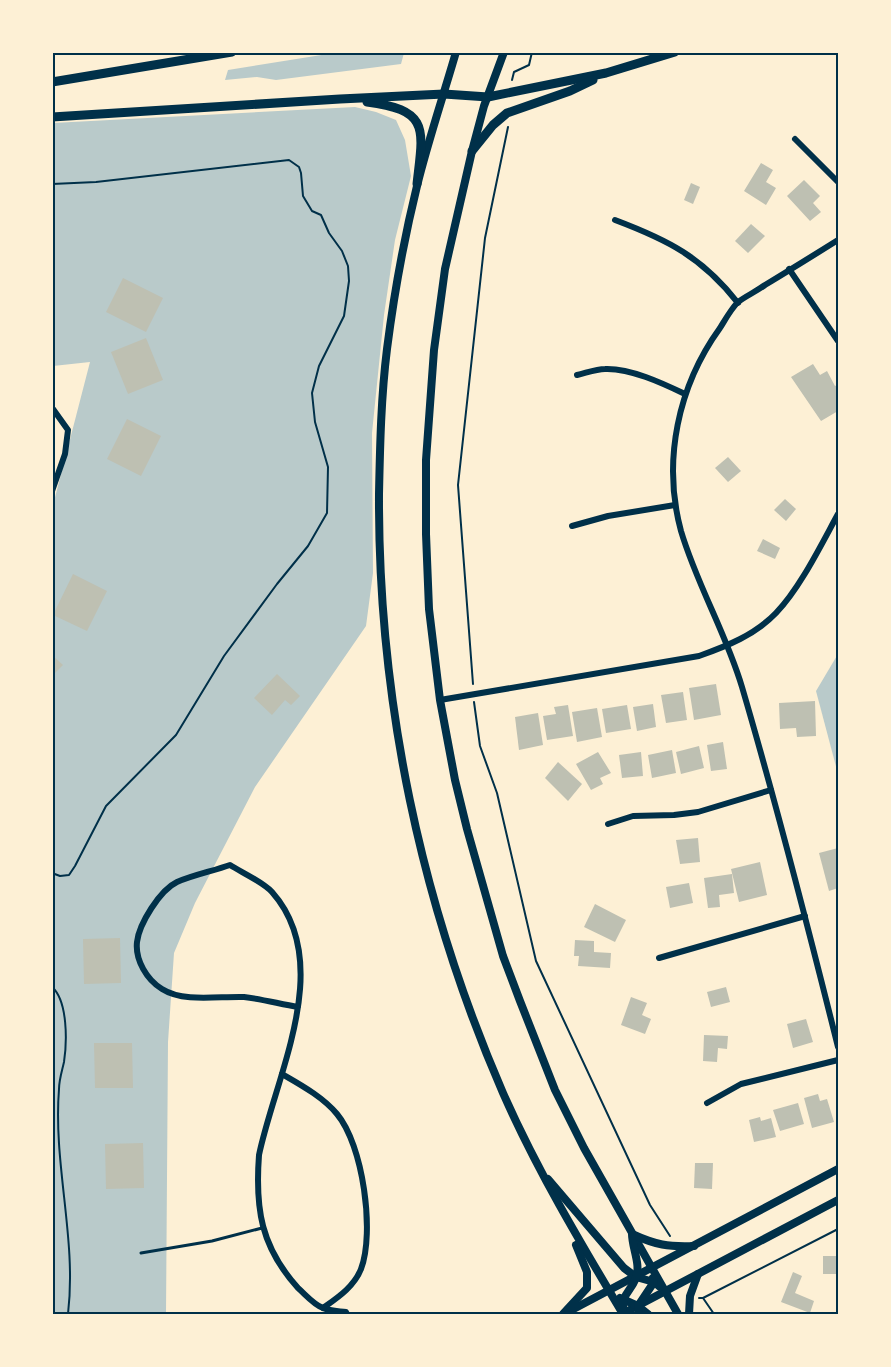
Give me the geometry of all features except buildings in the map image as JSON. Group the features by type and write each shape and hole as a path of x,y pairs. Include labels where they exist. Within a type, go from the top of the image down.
{"main road":[{"path":"52,82 232,52"},
{"path":"456,52 417,184 400,262 387,347 380,451 379,529 390,685 412,814 441,924 464,994 498,1082 538,1167 561,1211 622,1314"},
{"path":"504,52 472,151 445,269 434,350 426,460 429,609 440,700 454,780 503,956 555,1090 584,1148 678,1314"},
{"path":"52,117 444,94 488,97 606,74 675,52"},
{"path":"472,151 493,125 507,113 570,91 606,74"},
{"path":"340,99 383,104 403,110 418,123 422,137 417,184"},
{"path":"538,1167 616,1259 636,1277 654,1282 665,1292"},
{"path":"561,1211 587,1272 587,1288 564,1314"},
{"path":"632,1234 653,1244 668,1247 694,1246"},
{"path":"622,1314 622,1300 636,1277 632,1234"},
{"path":"638,1310 654,1282 652,1269"},
{"path":"689,1314 690,1296 698,1274"},
{"path":"608,1291 648,1314"}],"street":[{"path":"795,139 838,182"},
{"path":"615,220 665,240 683,251 722,282 738,303"},
{"path":"838,240 738,303 710,341 685,394 675,442 673,468 675,506 691,560 728,646 742,687 805,916 838,1047"},
{"path":"789,269 838,341"},
{"path":"577,375 605,369 657,381 685,394"},
{"path":"52,491 65,454 68,430 53,409"},
{"path":"572,526 608,516 675,506"},
{"path":"440,700 699,656 728,646 753,632 776,613 793,591 838,514"},
{"path":"608,824 633,816 698,812 771,790"},
{"path":"298,1007 245,998 184,996 163,990 148,977 140,962 137,943 157,900 175,883 230,865 271,891 295,934 301,971 298,1007 259,1155 257,1179 262,1228 275,1259 312,1302 324,1311 346,1312 347,1314"},
{"path":"659,958 805,916"},
{"path":"707,1102 741,1084 838,1060"},
{"path":"282,1074 311,1091 337,1114 353,1140 358,1159 366,1218 367,1239 364,1258 360,1272 345,1293 324,1311"},
{"path":"564,1314 838,1169"},
{"path":"622,1314 638,1310 665,1292 838,1200"}],"lane":[{"path":"141,1253 212,1241 262,1228"}],"path":[{"path":"510,92 514,72 530,65 532,52"},
{"path":"507,113 509,123 486,238 458,485 480,746 497,793 536,962 650,1204 671,1238 668,1247"},
{"path":"52,184 96,182 289,160 302,173 303,196 312,211 321,215 329,233 342,251 348,266 349,281 344,316 319,366 312,393 315,422 328,467 327,513 308,546 276,584 224,656 176,735 106,806 69,875 60,876 52,873"},
{"path":"52,987 60,998 66,1030 64,1060 58,1088 60,1163 70,1248 68,1314"},
{"path":"690,1296 703,1299 838,1229"},
{"path":"703,1299 714,1314"}],"shaded area":[{"path":"334,53 404,53 401,64 276,80 257,77 225,80 228,70"},
{"path":"355,107 396,120 405,140 411,176 395,240 384,315 372,433 373,573 366,626 255,787 195,903 174,953 168,1042 166,1314 53,1314 52,509 90,362 53,366 53,123"},
{"path":"838,654 838,774 816,691"}]}
